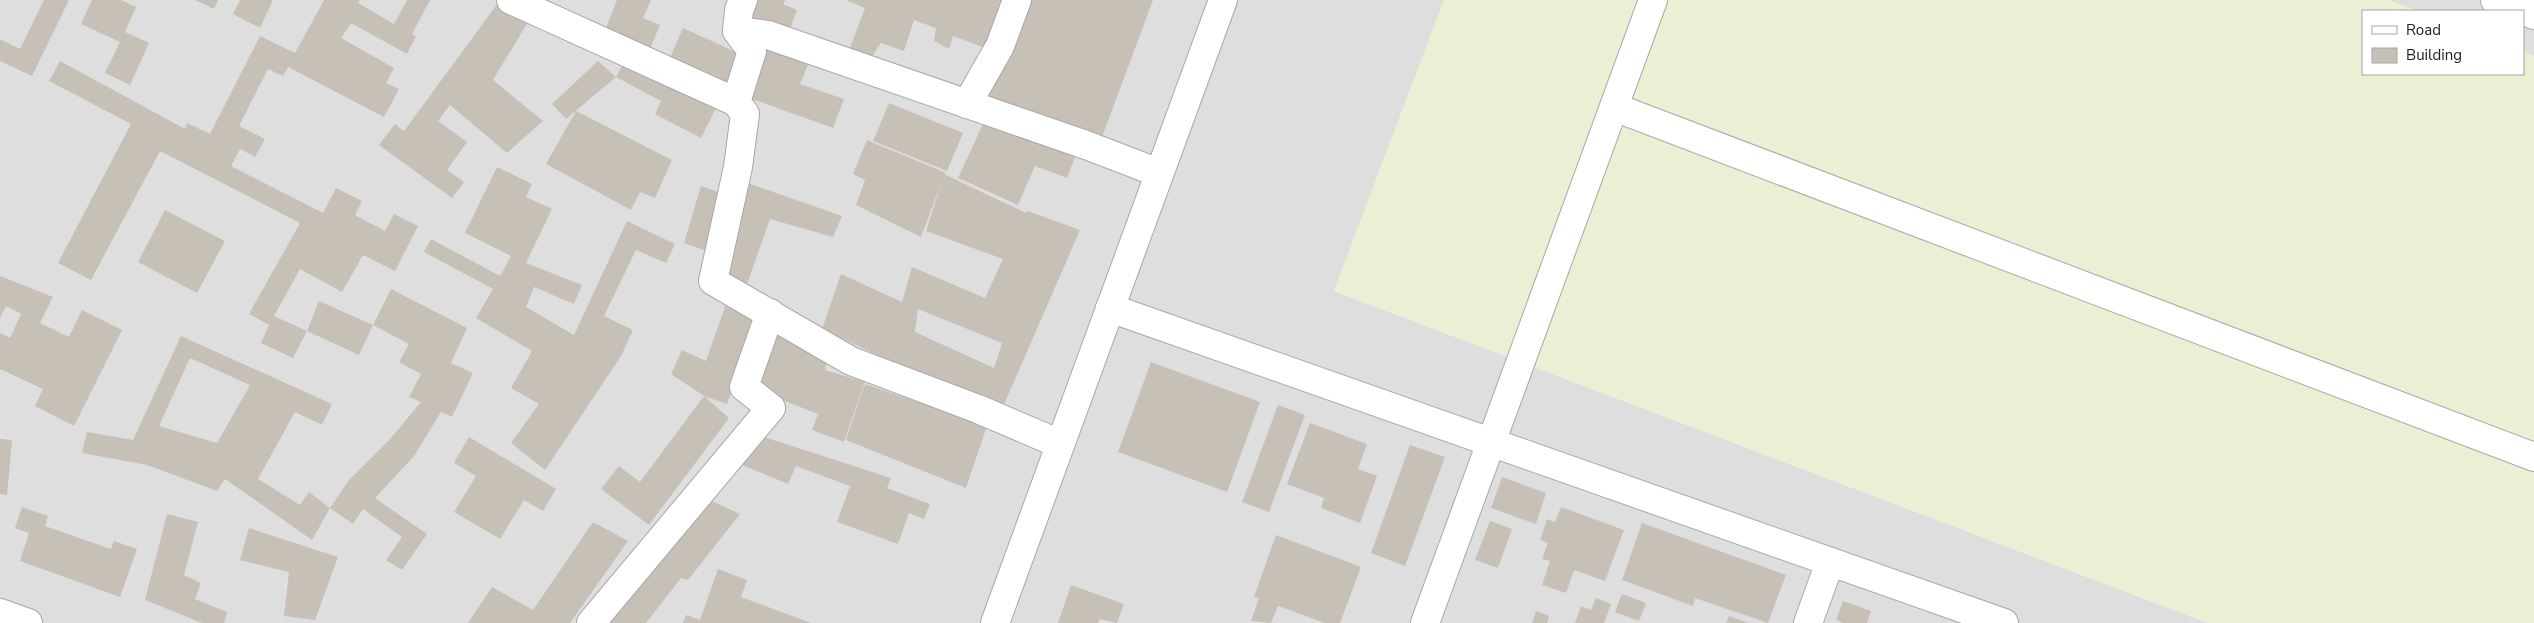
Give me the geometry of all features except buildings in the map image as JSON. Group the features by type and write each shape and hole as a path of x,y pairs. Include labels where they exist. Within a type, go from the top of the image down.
{"street":[{"path":"512,0 736,102 745,114 740,149 713,281 851,362 978,410 1060,444"},
{"path":"736,102 752,51 737,31 739,10 743,0"},
{"path":"967,104 1000,46 1017,0"},
{"path":"995,623 1223,0"},
{"path":"1425,623 1653,0"},
{"path":"2495,0 2521,10"},
{"path":"737,31 768,35 1159,173"},
{"path":"1614,107 2534,457"},
{"path":"1110,308 2004,623"},
{"path":"591,623 770,408 744,387 770,313"},
{"path":"1808,623 1830,562"},
{"path":"0,613 28,623"}],"shaded area":[{"path":"0,0 1444,0 1334,291 2208,623 0,623"},
{"path":"2388,0 2534,0 2534,56 2524,51 2524,10 2414,10"}],"green space":[{"path":"1444,0 2388,0 2414,10 2362,10 2362,75 2524,75 2524,51 2534,56 2534,623 2208,623 1334,291"}]}
